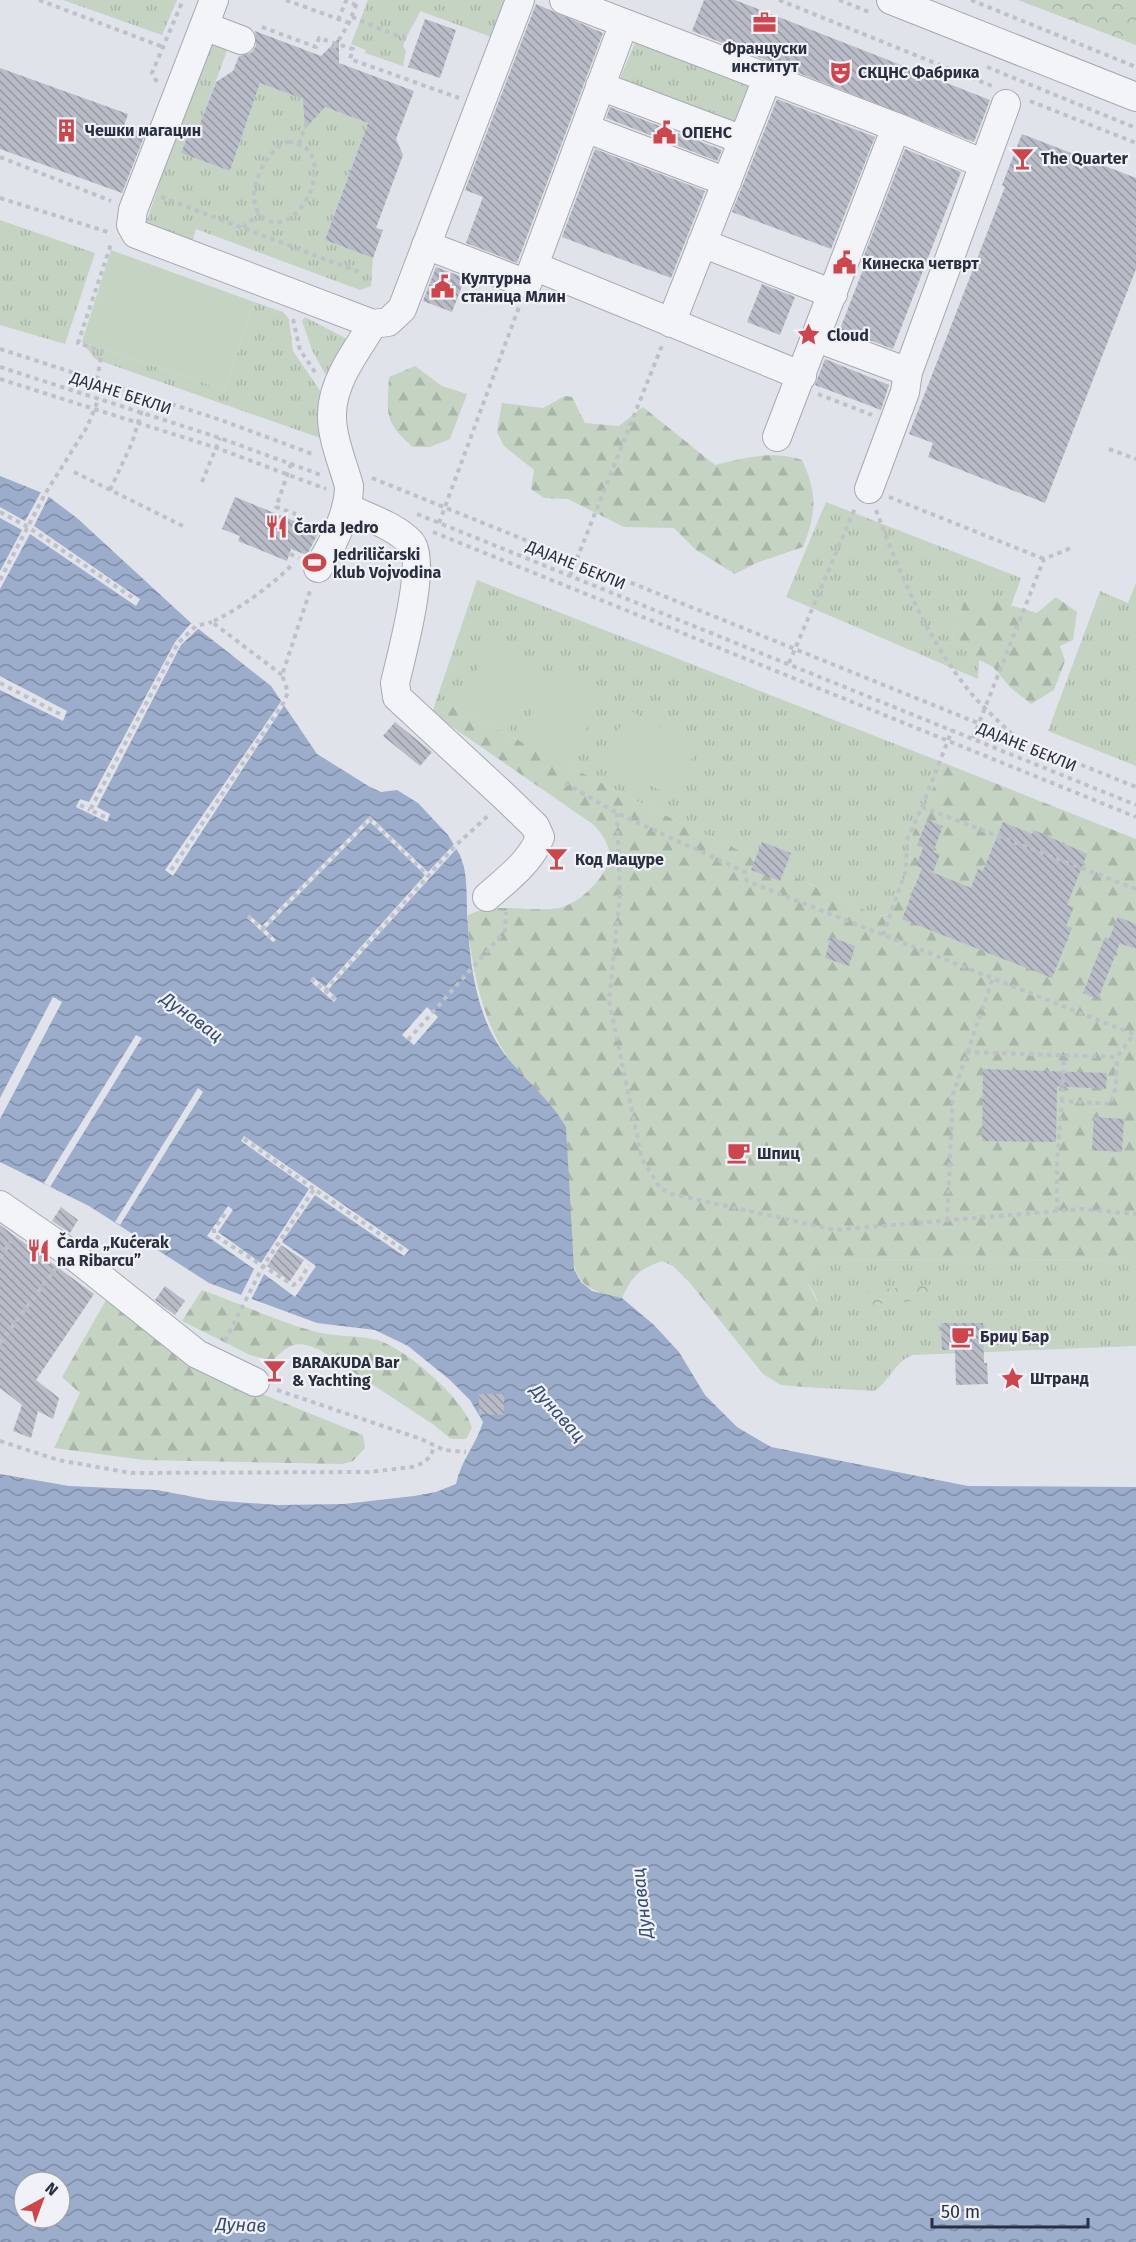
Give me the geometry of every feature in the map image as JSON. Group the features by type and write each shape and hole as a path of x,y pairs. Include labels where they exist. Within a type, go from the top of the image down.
{"street":[{"path":"214,0 137,200 131,225 136,234 286,289 373,324 388,322 402,309 520,0"},
{"path":"564,0 984,164"},
{"path":"891,0 1136,98"},
{"path":"531,275 624,23"},
{"path":"204,26 241,40"},
{"path":"671,323 767,79"},
{"path":"600,86 743,140"},
{"path":"863,497 905,392 908,372 1009,97"},
{"path":"585,128 727,182"},
{"path":"777,437 896,128"},
{"path":"702,243 833,294"},
{"path":"426,245 531,275 671,323 800,381"},
{"path":"308,563 330,549 347,490 332,413 334,400 339,382 373,324"},
{"path":"817,338 908,372"},
{"path":"347,490 411,543 416,555 414,599 395,683 397,697 505,796 535,826 540,837 536,847 526,859 487,897"},
{"path":"0,1205 68,1251 196,1354 255,1382"}],"path":[{"path":"39,0 163,47"},
{"path":"286,0 349,24"},
{"path":"778,0 1009,97 1136,143"},
{"path":"971,0 1136,66"},
{"path":"335,46 349,24 357,3 346,1 338,20"},
{"path":"352,17 410,40"},
{"path":"241,40 248,21 316,47 319,38 335,46 353,49 350,59 459,97"},
{"path":"299,144 308,119"},
{"path":"280,144 299,144 311,152 316,169 300,212 288,221 280,223 265,219 259,214 253,200 254,192 268,156 280,144"},
{"path":"0,157 137,200 242,228 359,272"},
{"path":"0,198 114,234 78,343 102,351 97,380"},
{"path":"242,228 259,214"},
{"path":"439,523 531,275"},
{"path":"286,289 300,350 334,400"},
{"path":"570,576 671,323"},
{"path":"0,349 146,396 347,490"},
{"name":"ДАЈАНЕ БЕКЛИ","path":"0,368 220,438 291,464 347,490"},
{"path":"0,379 217,448 288,474 347,490 445,506 1136,787"},
{"path":"800,381 893,423"},
{"path":"110,490 132,443 146,396"},
{"path":"0,580 99,398"},
{"path":"202,482 220,438"},
{"path":"1109,449 1136,459"},
{"path":"291,464 276,507 296,514"},
{"path":"74,472 183,526"},
{"path":"863,497 1044,559 1071,548"},
{"path":"789,663 863,497"},
{"path":"863,497 936,643 971,692 1014,736"},
{"name":"ДАЈАНЕ БЕКЛИ","path":"409,510 1136,805"},
{"path":"0,512 28,527 136,600"},
{"path":"424,528 1136,817"},
{"path":"973,738 1044,559"},
{"path":"90,810 178,643 196,626 212,622 280,576 308,563"},
{"path":"171,870 284,702 288,692 282,675 308,563"},
{"path":"212,622 282,675"},
{"path":"0,683 60,714"},
{"path":"883,935 906,870 907,840 952,730"},
{"path":"565,783 616,813 745,872 747,881 1135,1035 1117,1057 1116,1085 1111,1104 1062,1101"},
{"path":"325,991 428,876 505,796"},
{"path":"80,805 105,817"},
{"path":"922,807 1136,889"},
{"path":"616,813 620,895 609,1001 642,1159 655,1181 672,1194 835,1230 1080,1209 1136,1214"},
{"path":"261,929 370,819 428,876"},
{"path":"248,916 275,941"},
{"path":"408,1040 505,931"},
{"path":"947,1221 953,1094 993,978"},
{"path":"311,979 336,1000"},
{"path":"966,1052 1117,1057"},
{"path":"1057,1211 1057,1162 1064,1055"},
{"path":"244,1139 403,1250"},
{"path":"214,1363 262,1268 314,1189"},
{"path":"225,1214 214,1229 214,1235 262,1268 293,1285 298,1282 309,1265"},
{"path":"0,1343 68,1251"},
{"path":"255,1382 444,1450 466,1452"},
{"path":"0,1441 58,1460 131,1473 369,1472 412,1467 423,1463 431,1456 434,1446"}],"green space":[{"path":"63,0 177,0 162,35"},
{"path":"368,0 512,0 494,38 420,11 403,46 406,51 403,66 365,53 366,50 351,44"},
{"path":"1018,0 1136,0 1136,45"},
{"path":"208,40 228,48 198,129 191,127 181,153 230,171 260,83 368,123 325,240 373,258 371,286 360,290 196,229 192,243 145,226"},
{"path":"636,40 762,81 743,134 617,86"},
{"path":"0,220 95,253 65,344 0,325"},
{"path":"111,250 254,302 225,390 82,342"},
{"path":"254,302 283,312 289,319 293,351 321,392 323,439 95,359 82,342 225,390"},
{"path":"305,317 347,339 328,374 325,374 312,350 302,321"},
{"path":"415,366 442,386 467,394 450,439 430,447 413,447 397,431 389,416 389,377"},
{"path":"565,396 572,397 585,423 619,426 643,407 715,465 769,455 802,460 813,493 811,524 803,547 756,563 735,574 696,550 674,528 624,527 568,499 544,498 531,489 534,470 504,446 497,432 502,403 543,408"},
{"path":"826,502 1021,578 1011,606 967,594 952,636 979,660 978,679 786,597"},
{"path":"477,580 944,763 911,838 909,869 890,914 877,916 656,811 437,698"},
{"path":"1136,583 1136,766 1048,731 1100,591 1128,603"},
{"path":"967,593 1037,613 1056,597 1077,612 1073,640 1060,646 1065,661 1054,690 1031,704 1011,688 993,667 979,660 952,636"},
{"path":"494,639 544,666 507,733 458,707"},
{"path":"554,672 603,699 567,766 518,740"},
{"path":"437,698 656,811 877,916 887,915 891,911 909,869 911,838 944,763 1136,839 1136,1261 820,1259 810,1265 806,1271 807,1280 817,1303 819,1317 815,1347 805,1387 781,1385 763,1374 690,1283 673,1266 662,1261 647,1267 633,1279 622,1298 602,1293 588,1286 577,1274 571,1254 566,1127 555,1111 521,1075 495,1034 481,999 467,924 468,915 490,909 548,909 567,906 583,896 603,874 609,858 609,849 603,836 594,825 432,713"},
{"path":"629,710 698,747 671,796 603,760"},
{"path":"820,1259 1136,1261 1136,1346 913,1355 901,1362 874,1391 805,1387 818,1313 816,1298 807,1279 806,1271 810,1265"},
{"path":"935,1284 936,1299 867,1305 866,1291"},
{"path":"202,1290 313,1331 369,1338 389,1345 418,1364 446,1390 467,1416 472,1428 466,1439 451,1439 434,1425 320,1350 299,1344 293,1345 272,1361 250,1355 182,1321"},
{"path":"109,1295 215,1375 363,1435 365,1448 353,1461 342,1464 144,1460 54,1448 80,1393 62,1377"}],"water":[{"path":"0,476 45,494 77,518 191,623 271,686 317,754 381,792 397,790 418,803 448,835 464,867 471,957 476,988 485,1019 491,1033 507,1057 552,1107 566,1127 574,1269 581,1282 592,1291 622,1298 654,1325 679,1352 705,1395 737,1427 771,1447 968,1486 1136,1487 1136,2242 0,2242 0,1474 69,1486 157,1490 209,1500 278,1505 344,1504 414,1496 436,1492 456,1484 461,1467 483,1422 470,1400 450,1380 408,1346 375,1330 317,1323 209,1283 89,1206 0,1162"}],"pier":[{"path":"41,492 49,496 34,526 140,599 136,606 30,534 0,589 0,571 22,530 0,518 0,507 25,521"},
{"path":"191,623 199,628 181,645 97,807 110,814 107,822 76,807 80,799 89,802 175,642"},
{"path":"0,676 67,711 63,721 0,690"},
{"path":"282,700 285,704 173,876 165,870"},
{"path":"370,816 428,872 456,842 459,846 328,990 337,998 334,1002 310,981 313,977 325,987 425,875 370,822 265,929 276,940 273,942 247,918 249,915 262,926"},
{"path":"53,997 62,1002 0,1119 0,1098"},
{"path":"427,1007 438,1017 414,1045 402,1035"},
{"path":"136,1035 142,1038 50,1187 44,1183"},
{"path":"198,1088 203,1092 120,1225 115,1222"},
{"path":"244,1136 409,1250 404,1256 315,1195 282,1242 316,1266 295,1297 264,1274 251,1300 241,1295 254,1269 207,1236 228,1206 233,1210 218,1232 261,1263 309,1189 241,1141"}],"building":[{"name":"СКЦНС Фабрика","path":"704,0 735,0 990,100 974,142 692,31"},
{"path":"536,4 603,33 517,263 466,243 483,197 465,190"},
{"path":"425,19 456,30 440,78 408,67"},
{"path":"255,31 321,56 339,38 339,63 414,91 396,139 403,155 376,228 383,230 373,258 325,240 368,123 325,107 305,129 303,99 260,83 230,171 181,153 191,127 198,129 216,82 233,71 239,56 251,53 256,46"},
{"name":"Чешки магацин","path":"0,68 128,114 124,126 145,134 122,193 0,149"},
{"path":"777,99 875,137 831,249 732,212"},
{"path":"610,107 722,150 717,161 606,118"},
{"path":"1022,134 1136,178 1136,269 1045,503 928,457 933,443 909,434 1005,187 1002,185"},
{"path":"595,149 705,191 671,278 562,237"},
{"path":"905,149 961,172 893,349 840,329 866,262 862,261"},
{"path":"436,267 465,278 452,312 423,301"},
{"path":"762,284 795,297 780,335 747,322"},
{"path":"825,359 889,385 881,410 815,385"},
{"path":"235,497 319,531 307,555 291,549 287,561 238,541 240,536 222,529"},
{"path":"395,722 432,752 420,766 383,736"},
{"path":"927,820 943,826 933,852 940,854 933,872 916,866 923,848 917,845"},
{"path":"1003,822 1032,834 1034,830 1087,854 1067,905 1074,907 1066,926 1072,928 1052,978 902,919 922,868 971,888 978,869 983,871"},
{"path":"762,842 791,853 780,881 751,870"},
{"path":"1118,917 1136,924 1136,949 1120,943 1098,999 1083,993 1105,937 1109,939"},
{"path":"831,937 855,946 849,966 825,958"},
{"path":"983,1069 1107,1073 1106,1089 1057,1086 1056,1142 982,1141"},
{"path":"1094,1117 1124,1119 1122,1152 1092,1150"},
{"path":"61,1207 78,1220 70,1233 52,1221"},
{"path":"0,1225 94,1294 36,1380 59,1398 53,1419 38,1411 31,1438 13,1431 22,1405 0,1388"},
{"path":"281,1245 304,1260 290,1281 267,1266"},
{"path":"165,1286 185,1301 175,1315 155,1300"},
{"path":"941,1323 983,1323 984,1363 987,1363 988,1384 956,1385 955,1350 942,1350"},
{"path":"479,1394 504,1394 504,1415 479,1414"}],"place":[{"name":"Француски институт","path":"765,23"},
{"name":"СКЦНС Фабрика","path":"840,72"},
{"name":"Чешки магацин","path":"67,130"},
{"name":"ОПЕНС","path":"664,132"},
{"name":"The Quarter","path":"1023,158"},
{"name":"Кинеска четврт","path":"844,263"},
{"name":"Културна станица Млин","path":"443,287"},
{"name":"Cloud","path":"809,335"},
{"name":"Čarda Jedro","path":"276,527"},
{"name":"Jedriličarski klub Vojvodina","path":"315,563"},
{"name":"Код Мацуре","path":"557,859"},
{"name":"Шпиц","path":"739,1153"},
{"name":"Čarda „Kućerak na Ribarcu”","path":"39,1251"},
{"name":"Бриџ Бар","path":"962,1336"},
{"name":"BARAKUDA Bar & Yachting","path":"274,1371"},
{"name":"Штранд","path":"1012,1378"}],"water label":[{"name":"Дунавац","path":"192,1017"},
{"name":"Дунавац","path":"558,1413"},
{"name":"Дунавац","path":"642,1903"},
{"name":"Дунав","path":"241,2225"}]}
